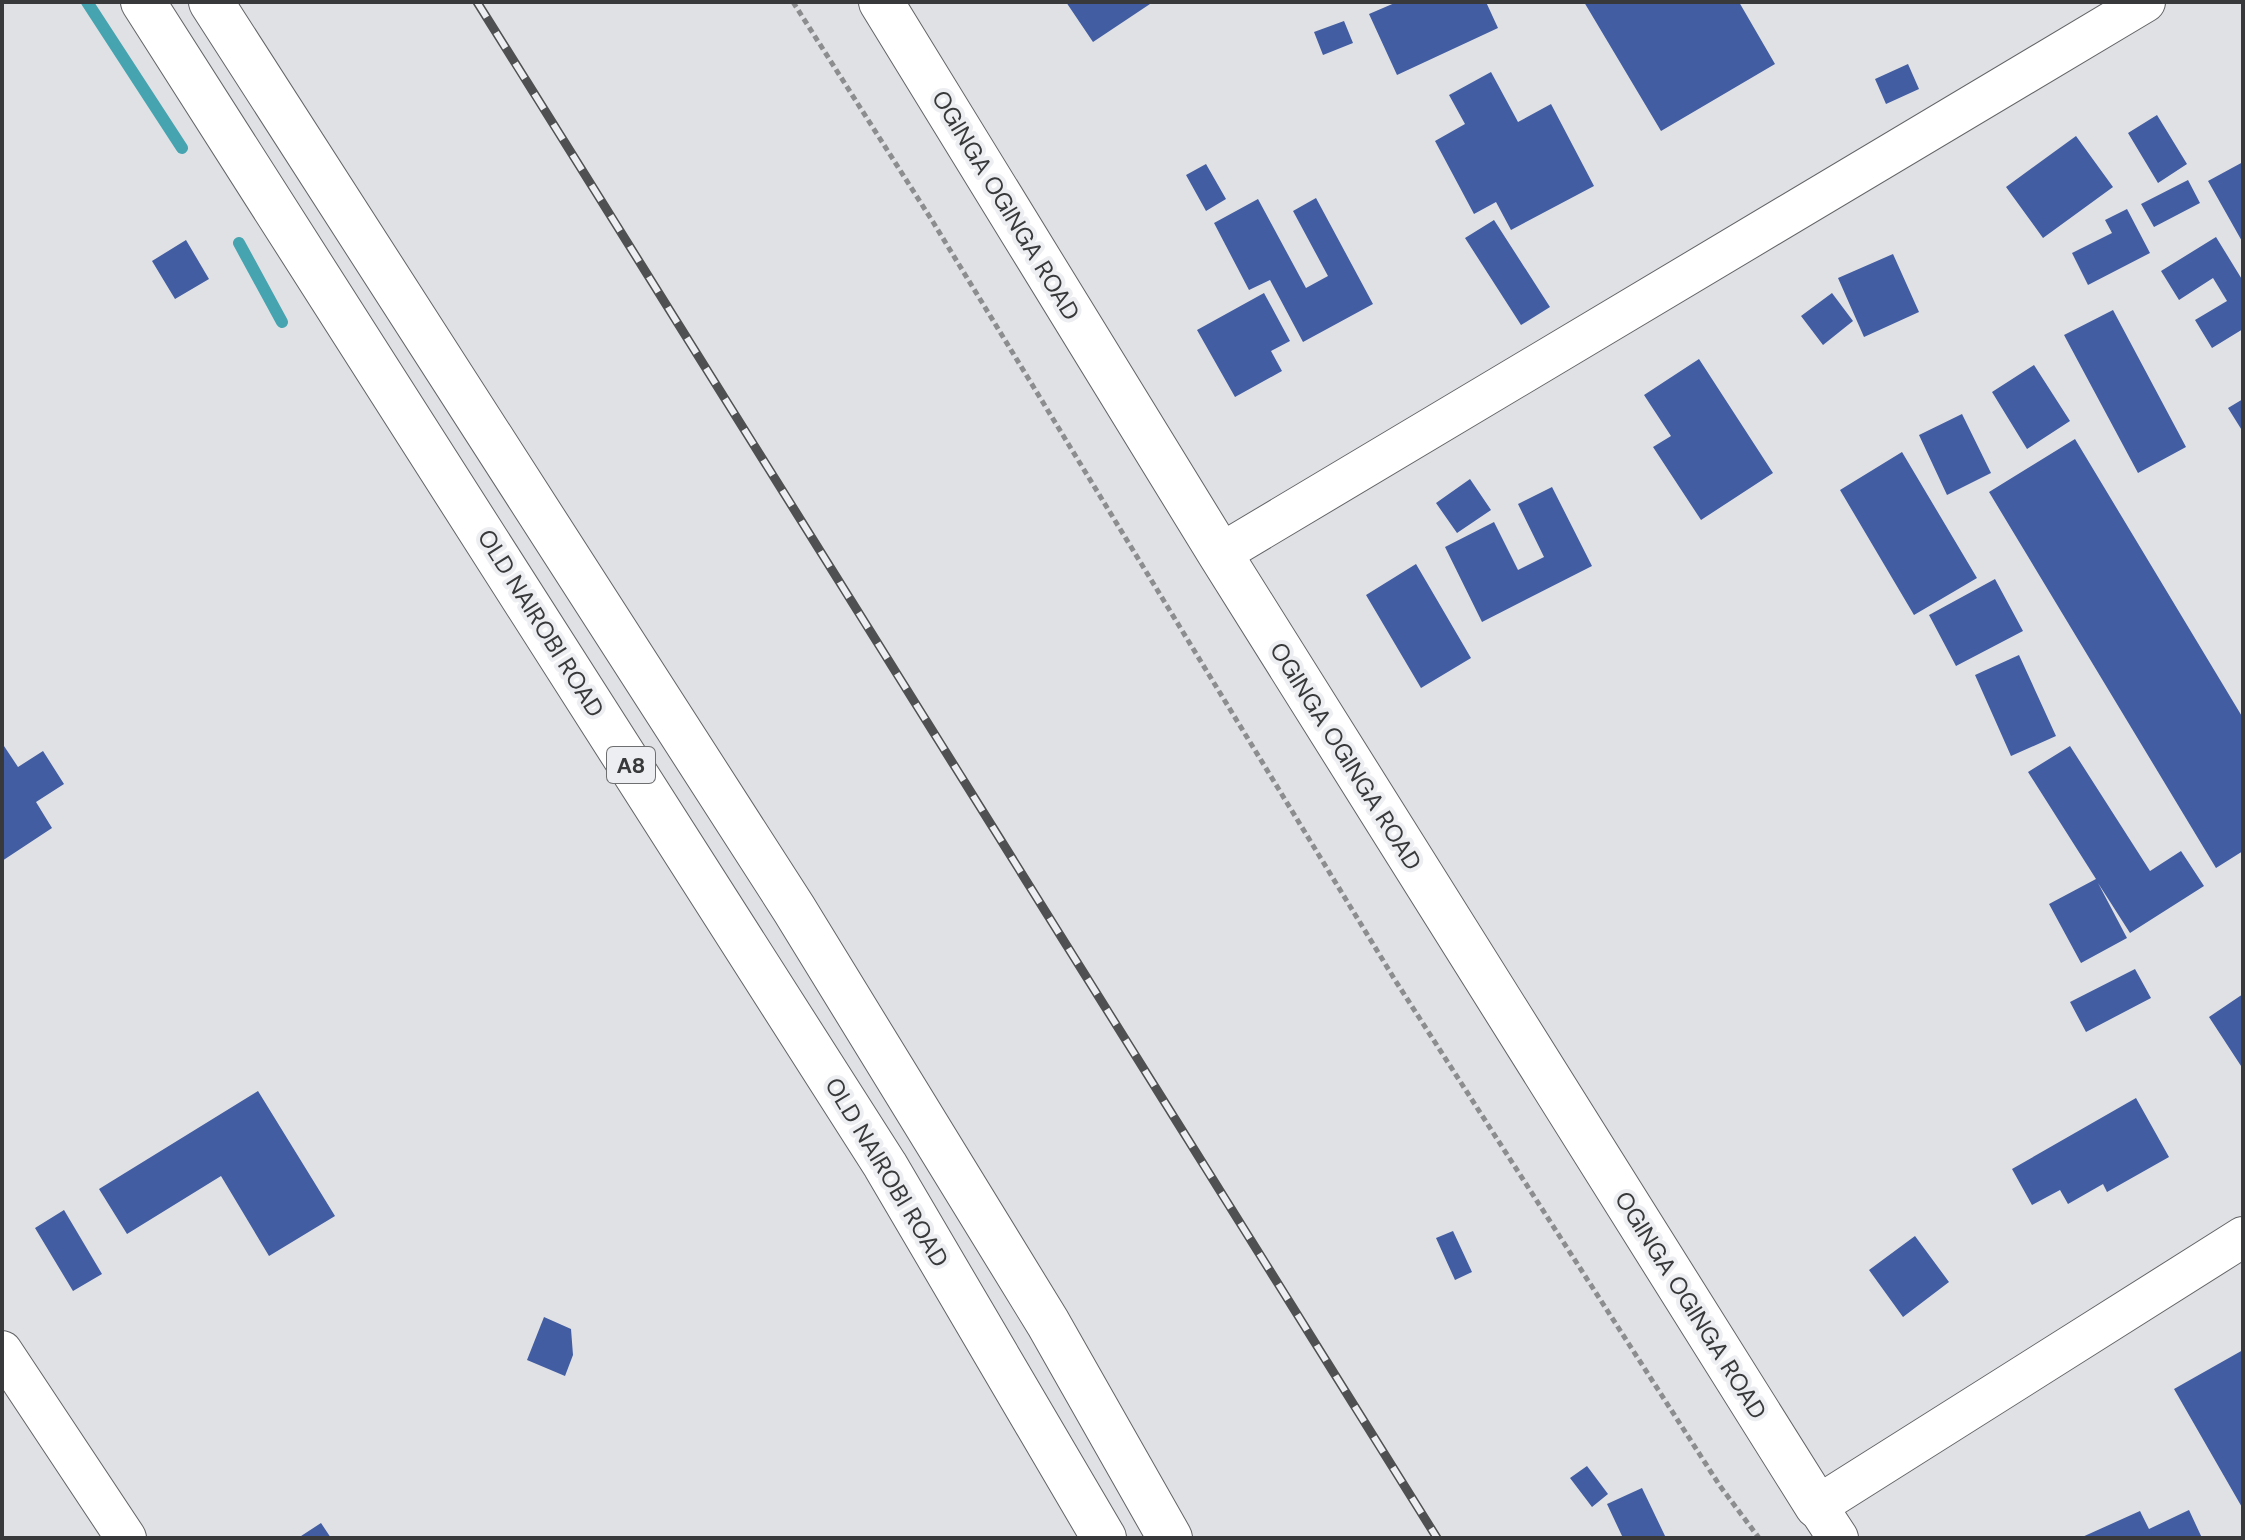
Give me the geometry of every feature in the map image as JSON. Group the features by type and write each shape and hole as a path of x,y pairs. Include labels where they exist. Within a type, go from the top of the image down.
{"main road":[{"name":"OLD NAIROBI ROAD","path":"143,2 885,1165 1104,1538"},
{"name":"A8","path":"211,2 794,909 1048,1323 1170,1538"},
{"name":"OGINGA OGINGA ROAD","path":"881,2 1220,554 1828,1522"}],"street":[{"path":"1220,554 2145,2"},
{"path":"1828,1522 2243,1237"},
{"path":"2,1351 126,1538"}],"path":[{"path":"793,2 933,222 1395,980 1720,1486 1759,1538"}],"building":[{"path":"1066,2 1153,2 1093,42"},
{"path":"1397,2 1486,2 1498,28 1397,75 1369,14"},
{"path":"1584,2 1739,2 1775,64 1661,131"},
{"path":"1344,21 1353,43 1323,55 1314,32"},
{"path":"1908,64 1919,89 1886,104 1875,79"},
{"path":"1491,72 1518,122 1551,104 1594,186 1511,230 1496,202 1474,214 1435,141 1465,124 1449,95"},
{"path":"2157,115 2187,164 2158,183 2128,133"},
{"path":"2076,136 2113,187 2043,238 2006,187"},
{"path":"2243,162 2243,243 2208,181"},
{"path":"1206,164 1226,199 1206,211 1186,175"},
{"path":"2188,180 2200,203 2154,227 2141,204"},
{"path":"1316,198 1373,304 1303,342 1270,280 1249,290 1214,223 1258,199 1306,288 1328,276 1293,211"},
{"path":"2127,209 2150,253 2088,285 2072,253 2112,233 2105,220"},
{"path":"1494,220 1550,307 1521,325 1465,238"},
{"path":"2216,237 2243,281 2243,329 2212,348 2195,320 2227,301 2213,278 2179,300 2161,271"},
{"path":"186,240 209,279 175,299 152,261"},
{"path":"1893,254 1919,312 1864,337 1838,278"},
{"path":"1264,293 1290,341 1271,351 1282,371 1235,397 1197,330"},
{"path":"1832,293 1853,321 1823,345 1801,316"},
{"path":"2113,310 2186,447 2138,473 2064,335"},
{"path":"1699,359 1773,473 1701,520 1653,447 1671,436 1644,395"},
{"path":"2034,365 2070,421 2027,449 1992,392"},
{"path":"2243,399 2243,432 2228,408"},
{"path":"1962,414 1991,473 1947,495 1919,435"},
{"path":"2075,439 2243,718 2243,851 2216,868 1989,492"},
{"path":"1902,452 1977,578 1914,615 1840,490"},
{"path":"1470,479 1491,510 1457,533 1436,503"},
{"path":"1552,487 1592,566 1482,622 1445,547 1494,522 1518,570 1544,557 1518,504"},
{"path":"1416,564 1471,658 1421,688 1366,595"},
{"path":"1995,579 2023,631 1956,666 1929,615"},
{"path":"2019,655 2056,736 2011,756 1975,675"},
{"path":"2,743 18,767 43,751 64,784 36,802 52,828 2,861"},
{"path":"2070,746 2150,871 2181,851 2204,886 2130,933 2098,883 2127,938 2081,963 2049,904 2096,879 2028,772"},
{"path":"2135,969 2151,998 2086,1032 2070,1002"},
{"path":"2243,994 2243,1069 2209,1017"},
{"path":"258,1091 335,1216 269,1256 221,1176 127,1234 99,1189"},
{"path":"2136,1098 2169,1157 2107,1192 2103,1184 2068,1204 2060,1190 2032,1205 2012,1169"},
{"path":"64,1210 102,1274 73,1291 35,1228"},
{"path":"1453,1231 1472,1272 1455,1280 1436,1238"},
{"path":"1915,1236 1949,1282 1903,1317 1869,1270"},
{"path":"544,1317 571,1329 573,1355 565,1376 527,1360"},
{"path":"2243,1350 2243,1509 2174,1389"},
{"path":"1587,1466 1608,1494 1592,1507 1570,1478"},
{"path":"1642,1488 1666,1538 1623,1538 1607,1504"},
{"path":"2189,1510 2202,1538 2080,1538 2140,1511 2149,1529"},
{"path":"321,1523 331,1538 298,1538"}],"waterway":[{"path":"87,2 182,148"},
{"path":"239,243 282,322"}],"railway":[{"path":"477,2 1437,1538"}]}
